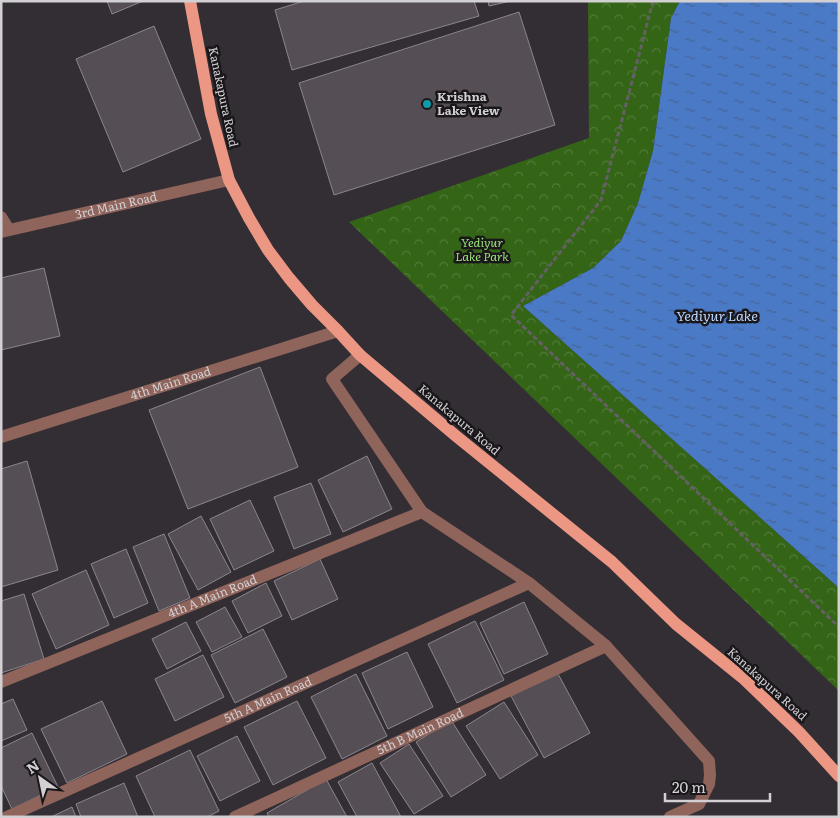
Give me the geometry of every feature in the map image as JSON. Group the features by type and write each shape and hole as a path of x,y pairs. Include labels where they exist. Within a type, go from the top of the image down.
{"main road":[{"name":"Kanakapura Road","path":"190,1 211,114 229,180 268,250 289,278 360,355 456,436 612,562 676,624 743,678 799,732 839,776"}],"street":[{"name":"3rd Main Road","path":"5,231 229,180"},
{"path":"1,217 5,231"},
{"name":"4th Main Road","path":"1,436 338,331"},
{"path":"360,355 332,379 422,512 529,583 606,646 709,761 709,784 699,804 670,817"},
{"name":"4th A Main Road","path":"1,682 422,512"},
{"name":"5th A Main Road","path":"7,817 529,583"},
{"name":"5th B Main Road","path":"235,817 606,646"}],"path":[{"path":"653,1 601,200 511,315 839,627"}],"green space":[{"name":"Yediyur Lake Park","path":"588,1 680,1 671,18 653,151 638,203 621,241 593,268 523,306 839,588 839,691 349,222 589,138"}],"water":[{"name":"Yediyur Lake","path":"680,1 839,1 839,588 523,306 593,268 621,241 638,203 653,151 671,18"}],"building":[{"path":"107,1 143,1 112,14"},
{"path":"304,1 474,1 479,16 292,70 275,10"},
{"path":"488,1 511,1 489,6"},
{"name":"Krishna Lake View","path":"519,12 555,125 334,195 299,83"},
{"path":"154,26 201,139 123,172 76,59"},
{"path":"44,268 60,336 1,350 1,278"},
{"path":"260,367 298,467 188,509 149,410"},
{"path":"367,456 392,509 343,532 318,480"},
{"path":"27,461 58,570 1,587 1,469"},
{"path":"311,483 331,534 294,549 274,497"},
{"path":"250,500 274,551 234,570 210,519"},
{"path":"201,516 231,572 198,590 168,534"},
{"path":"164,534 190,598 159,611 133,547"},
{"path":"126,549 148,603 114,618 91,564"},
{"path":"320,559 338,599 292,620 274,581"},
{"path":"86,570 109,625 56,649 32,594"},
{"path":"266,583 282,616 248,633 232,601"},
{"path":"24,594 44,659 1,673 1,601"},
{"path":"524,602 548,654 504,674 480,623"},
{"path":"225,607 242,637 212,652 196,622"},
{"path":"475,621 504,680 457,703 428,644"},
{"path":"186,622 201,651 167,669 152,639"},
{"path":"263,629 287,677 235,703 211,655"},
{"path":"407,652 433,707 388,729 362,673"},
{"path":"203,655 224,697 175,721 155,679"},
{"path":"557,672 590,733 544,758 511,696"},
{"path":"356,674 387,736 342,759 311,697"},
{"path":"13,699 27,730 1,741 1,704"},
{"path":"102,701 127,754 67,783 41,729"},
{"path":"297,701 326,758 273,785 244,727"},
{"path":"504,702 538,755 500,779 466,726"},
{"path":"451,720 486,775 451,797 416,742"},
{"path":"32,733 58,787 12,809 1,786 1,748"},
{"path":"237,736 260,781 220,801 197,756"},
{"path":"409,744 443,796 414,814 380,763"},
{"path":"190,750 219,811 207,817 155,817 136,776"},
{"path":"372,763 401,817 357,817 338,782"},
{"path":"326,779 347,817 269,817 267,813"},
{"path":"124,783 138,817 81,817 76,804"},
{"path":"72,807 76,817 51,817"}],"place":[{"name":"Krishna Lake View","path":"427,104"}]}
